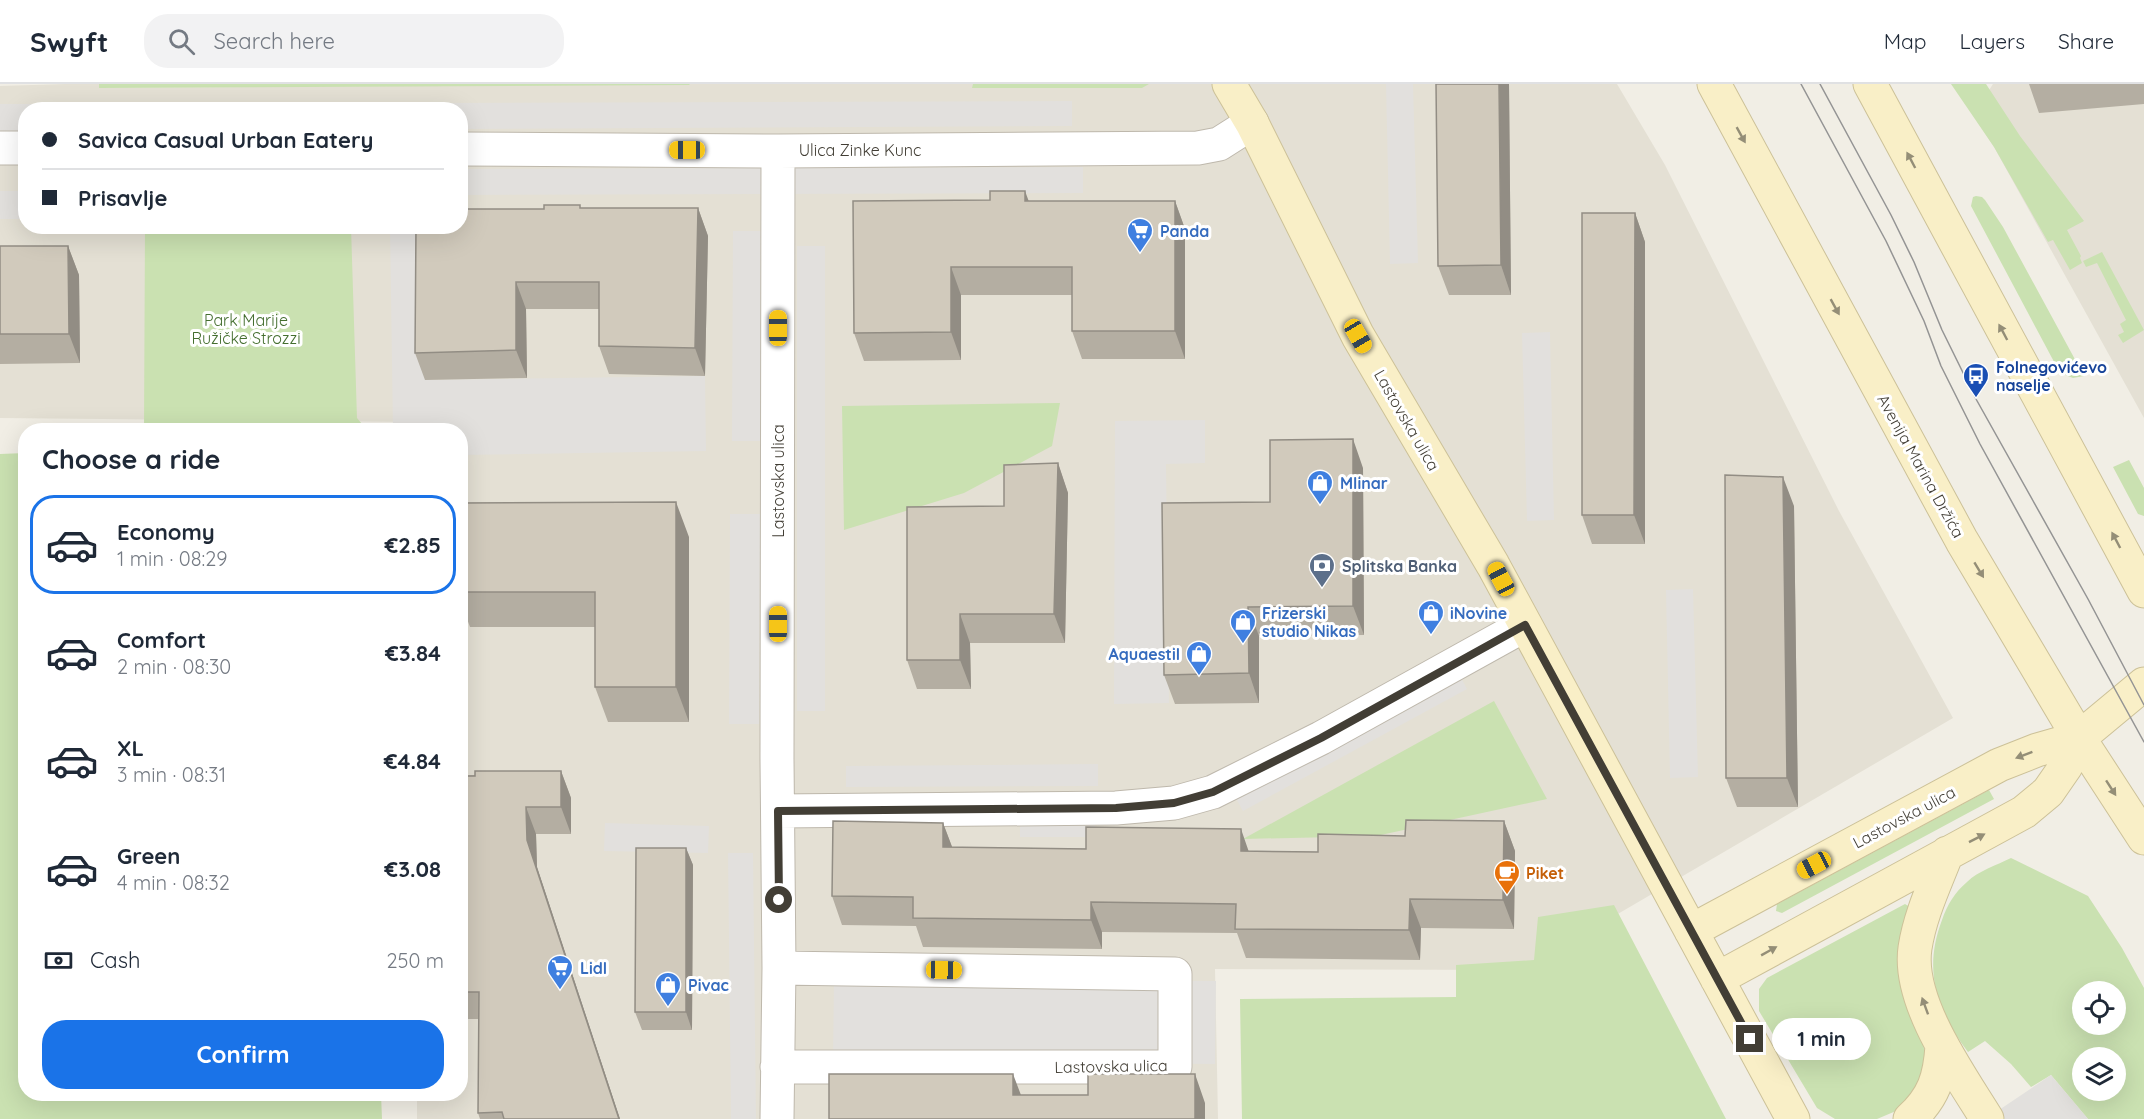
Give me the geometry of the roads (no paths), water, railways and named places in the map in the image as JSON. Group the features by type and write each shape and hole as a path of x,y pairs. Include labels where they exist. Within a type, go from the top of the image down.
{"street":[{"name":"Lastovska ulica","path":"1229,84 1252,123 1358,336 1493,565 1691,931 1999,765 2037,750 2079,738 2144,684"},
{"name":"Avenija Marina Držića","path":"1714,84 1962,541 2079,738 2144,838"},
{"path":"1870,84 2144,591"},
{"name":"Ulica Zinke Kunc","path":"468,149 778,151 1198,148 1218,144 1252,123"},
{"path":"0,148 18,148"},
{"name":"Lastovska ulica","path":"777,1119 780,968 778,151"},
{"path":"778,811 1116,808 1174,803 1213,792 1321,738 1525,625"},
{"name":"Lastovska ulica","path":"1717,979 2024,812 2048,792 2066,766 2079,738"},
{"path":"1947,853 1926,905 1914,951 1914,972 1942,1046 1987,1119"},
{"path":"1691,931 1793,1119"},
{"name":"Lastovska ulica","path":"777,1067 1175,1066 1175,974 780,968"},
{"path":"1910,1119 1933,1092 1940,1070 1942,1046"}],"tram line":[{"path":"1801,84 1886,241 1924,321 1941,366 1980,444 2144,742"},
{"path":"1820,84 1891,215 1914,262 1942,330 1976,399 2088,599 2144,705"}],"place":[{"name":"Panda","path":"1140,254"},
{"name":"Folnegovićevo naselje","path":"1976,399"},
{"name":"Mlinar","path":"1320,506"},
{"name":"Splitska Banka","path":"1322,589"},
{"name":"iNovine","path":"1431,636"},
{"name":"Frizerski studio Nikas","path":"1243,645"},
{"name":"Aquaestil","path":"1199,677"},
{"name":"Piket","path":"1507,896"},
{"name":"Lidl","path":"560,991"},
{"name":"Pivac","path":"668,1008"}],"park label":[{"name":"Park Marije Ružičke Strozzi","path":"246,329"}]}
